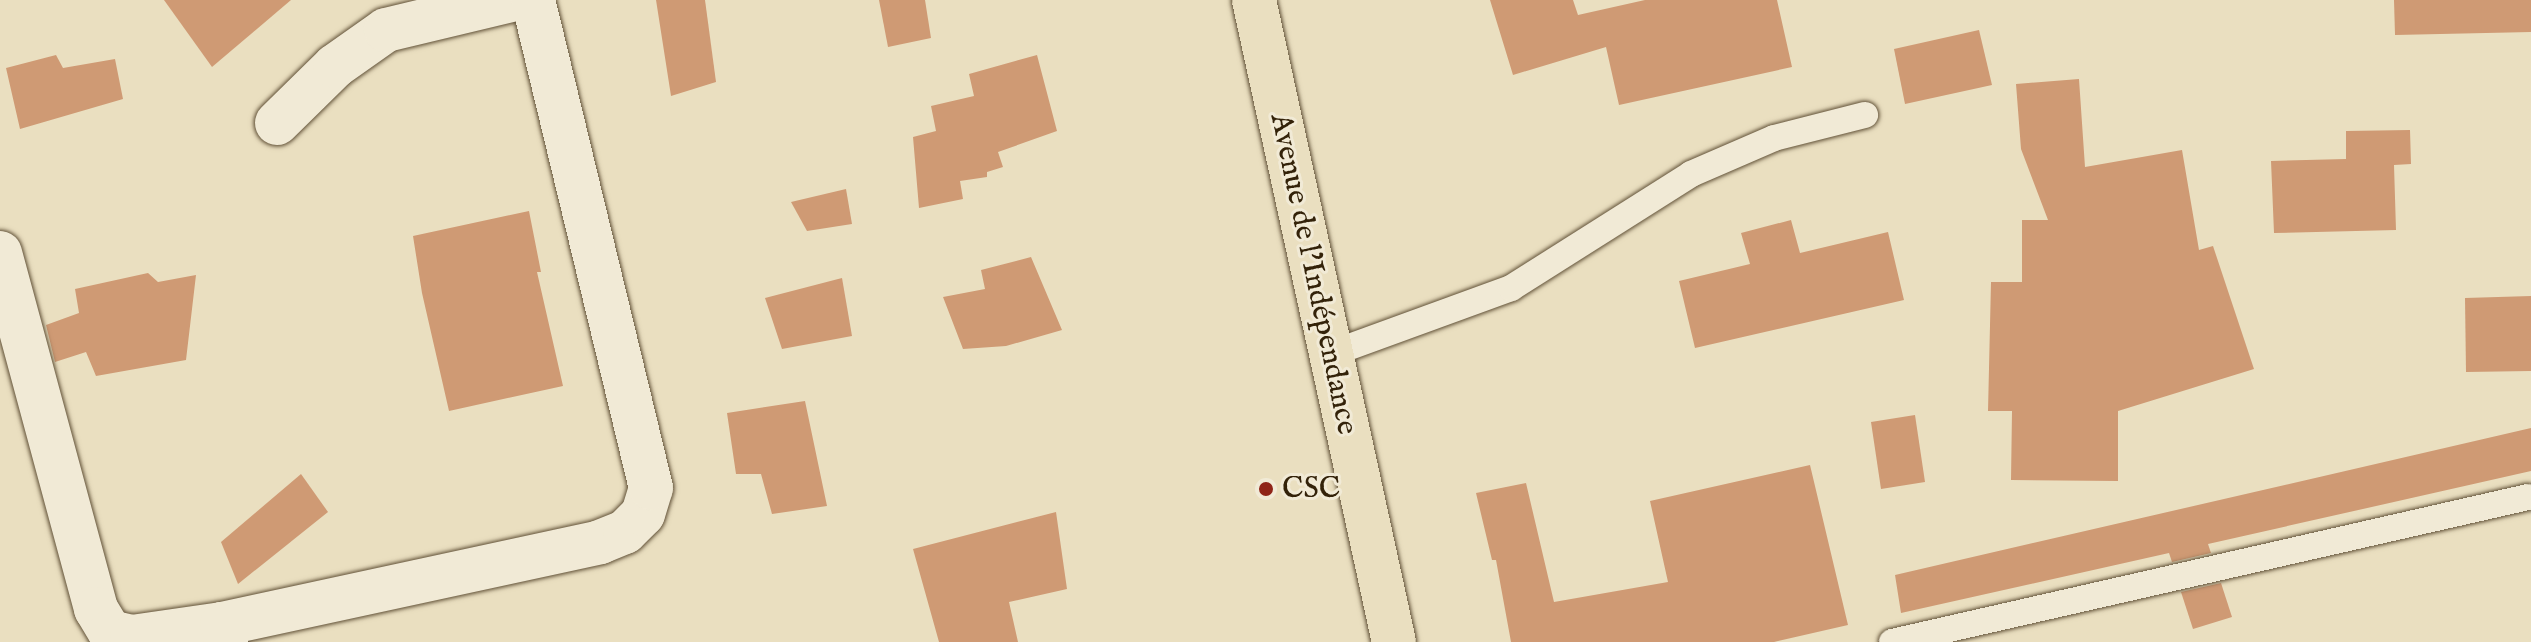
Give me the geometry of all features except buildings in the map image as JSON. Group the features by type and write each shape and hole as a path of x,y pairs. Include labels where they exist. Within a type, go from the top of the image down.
{"main road":[{"name":"Avenue de l'Indépendance","path":"1254,0 1394,642"}],"street":[{"path":"277,123 335,66 386,30 511,0"},
{"path":"0,253 96,609 110,632 132,637 224,633 600,542 625,532 643,514 651,488 533,0"}],"lane":[{"path":"1330,354 1511,288 1691,174 1774,138 1865,115"},
{"path":"1892,642 2528,497"}],"place":[{"name":"CSC","path":"1266,489"}]}
